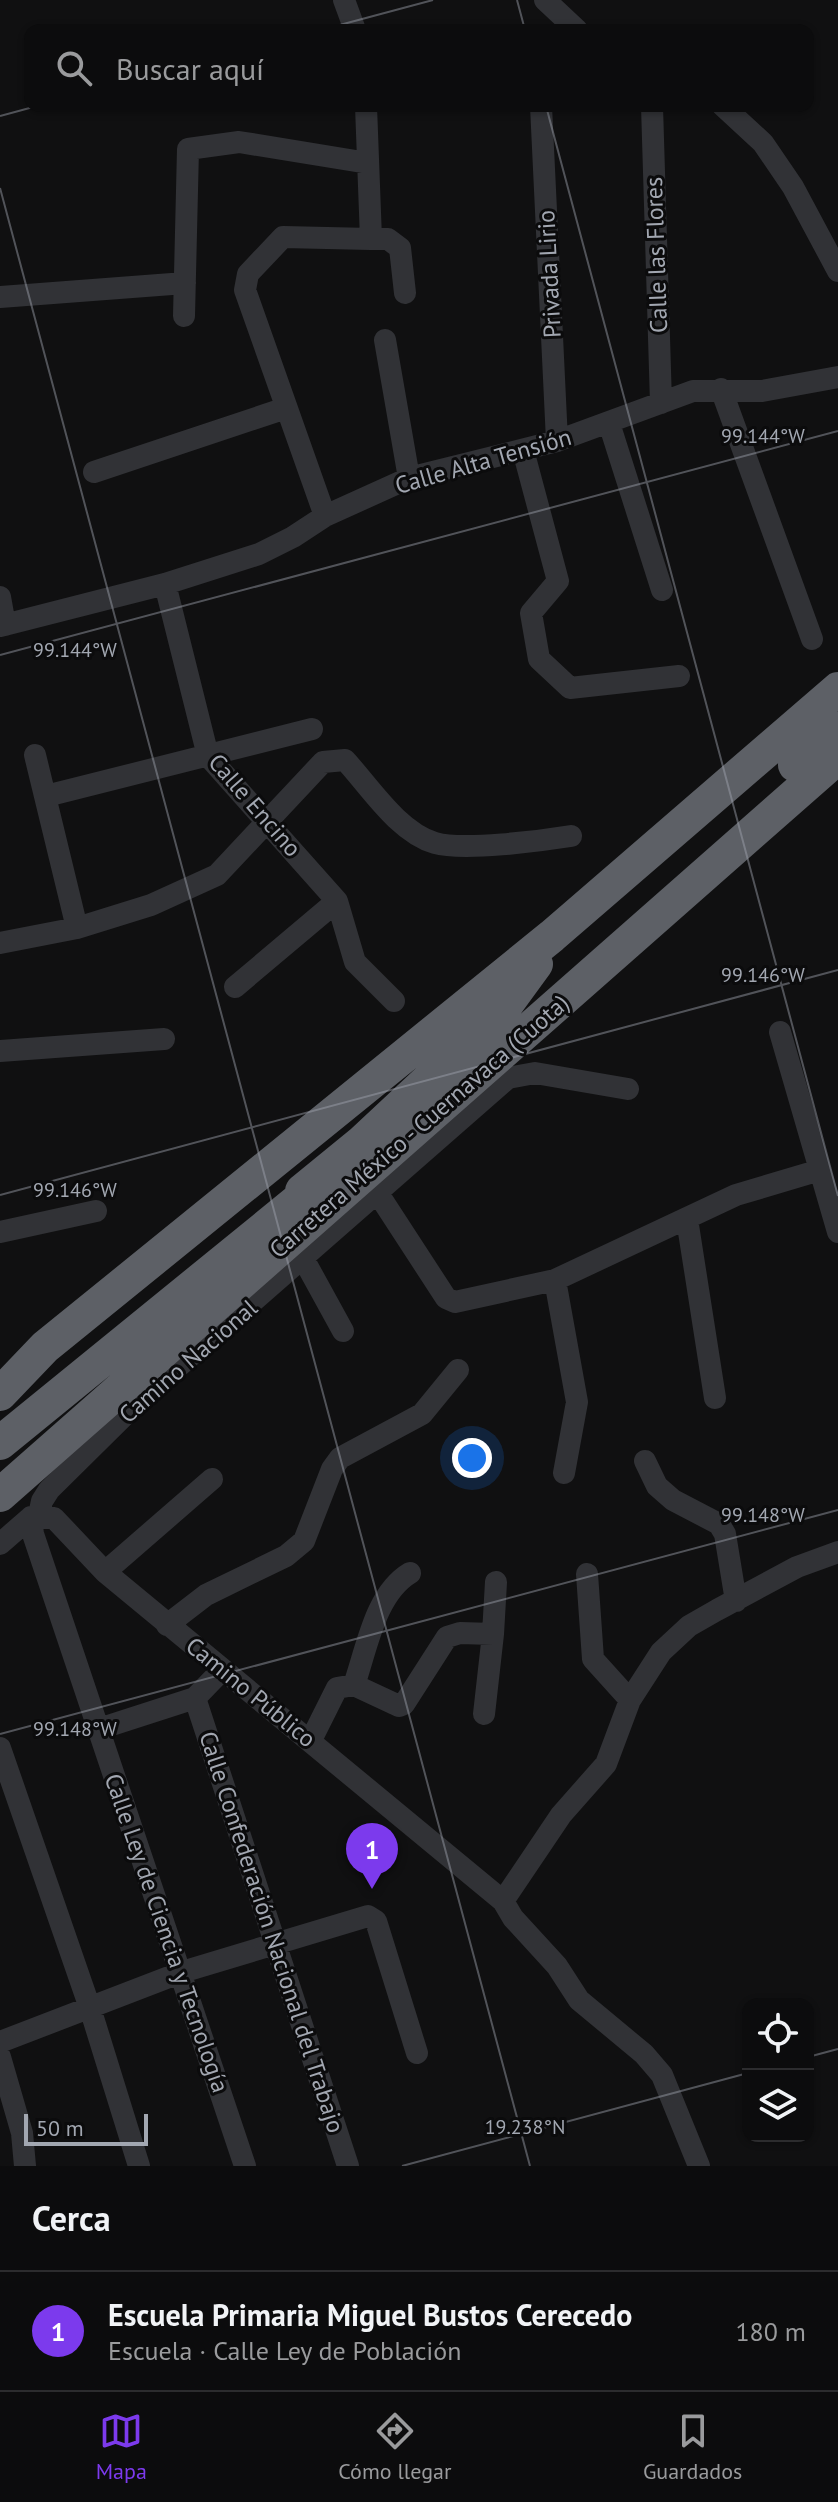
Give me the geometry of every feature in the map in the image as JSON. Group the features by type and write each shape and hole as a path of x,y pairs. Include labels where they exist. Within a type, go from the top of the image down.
{"highway":[{"path":"0,1394 45,1347 552,936 838,689"},
{"path":"0,1443 374,1139 838,729"},
{"name":"Carretera México - Cuernavaca (Cuota)","path":"0,1495 838,757"},
{"path":"0,1434 362,1142 482,1030 526,982 552,936"},
{"path":"136,1271 196,1276"},
{"path":"0,1369 45,1347"}],"street":[{"path":"344,0 353,24"},
{"path":"545,0 571,24"},
{"path":"366,112 371,239"},
{"name":"Privada Lirio","path":"541,112 557,441"},
{"name":"Calle las Flores","path":"652,112 661,403"},
{"path":"729,112 763,143 793,187 838,271"},
{"path":"184,316 188,149 239,142 368,163"},
{"path":"325,516 245,290 248,274 283,237 388,239 400,248 405,293"},
{"path":"0,297 185,283"},
{"path":"385,340 409,478"},
{"name":"Calle Alta Tensión","path":"3,625 165,584 259,554 325,516 409,478 557,441 693,391 762,391 838,377"},
{"path":"721,389 812,639"},
{"path":"94,472 286,408"},
{"path":"609,423 662,590"},
{"path":"523,450 558,581 531,613 539,659 570,688 679,676"},
{"name":"Calle Encino","path":"165,584 208,756 337,901 355,962 394,1001"},
{"path":"0,597 3,625"},
{"path":"46,796 312,729"},
{"path":"35,755 77,928"},
{"path":"1,939 77,928 151,905 217,875 323,762 334,759 345,760 405,825 436,843 516,844 571,836"},
{"path":"235,987 337,901"},
{"path":"780,1032 838,1232"},
{"path":"0,1051 164,1039"},
{"name":"Camino Nacional","path":"35,1516 49,1490 139,1401 304,1260 422,1151 508,1078 522,1073 628,1089"},
{"path":"377,1192 446,1298 455,1302 555,1280 736,1195 820,1170"},
{"path":"0,1232 96,1211"},
{"path":"687,1219 715,1398"},
{"path":"304,1260 343,1331"},
{"path":"555,1280 575,1386 577,1414 564,1473"},
{"path":"167,1625 206,1595 286,1556 304,1541 332,1469 340,1458 422,1414 458,1370"},
{"path":"645,1461 657,1486 673,1500 719,1524 725,1534 736,1601"},
{"path":"105,1572 212,1479"},
{"path":"0,1544 35,1516"},
{"name":"Camino Público","path":"35,1516 54,1518 105,1572 167,1625 311,1740 503,1901 513,1918 557,1966 579,2000 644,2054 662,2075 699,2166"},
{"name":"Calle Ley de Ciencia y Tecnología","path":"35,1516 99,1729 245,2166"},
{"path":"503,1901 561,1815 606,1764 630,1700 661,1652 689,1626 797,1567 838,1552"},
{"path":"354,1685 382,1605 391,1589 410,1573"},
{"path":"587,1574 593,1659 630,1700"},
{"path":"484,1714 496,1582"},
{"path":"311,1740 337,1688 354,1685 399,1706 404,1704 447,1637 460,1633 493,1634"},
{"path":"99,1729 195,1698 222,1670"},
{"name":"Calle Confederación Nacional del Trabajo","path":"195,1698 348,2166"},
{"path":"2,1757 90,2008 139,2166"},
{"path":"0,2042 182,1972 368,1916 376,1921 417,2053"},
{"path":"0,2057 22,2133 25,2166"},
{"path":"0,2123 22,2133"}],"place":[{"name":"Escuela Primaria Miguel Bustos Cerecedo","path":"372,1889"}]}
